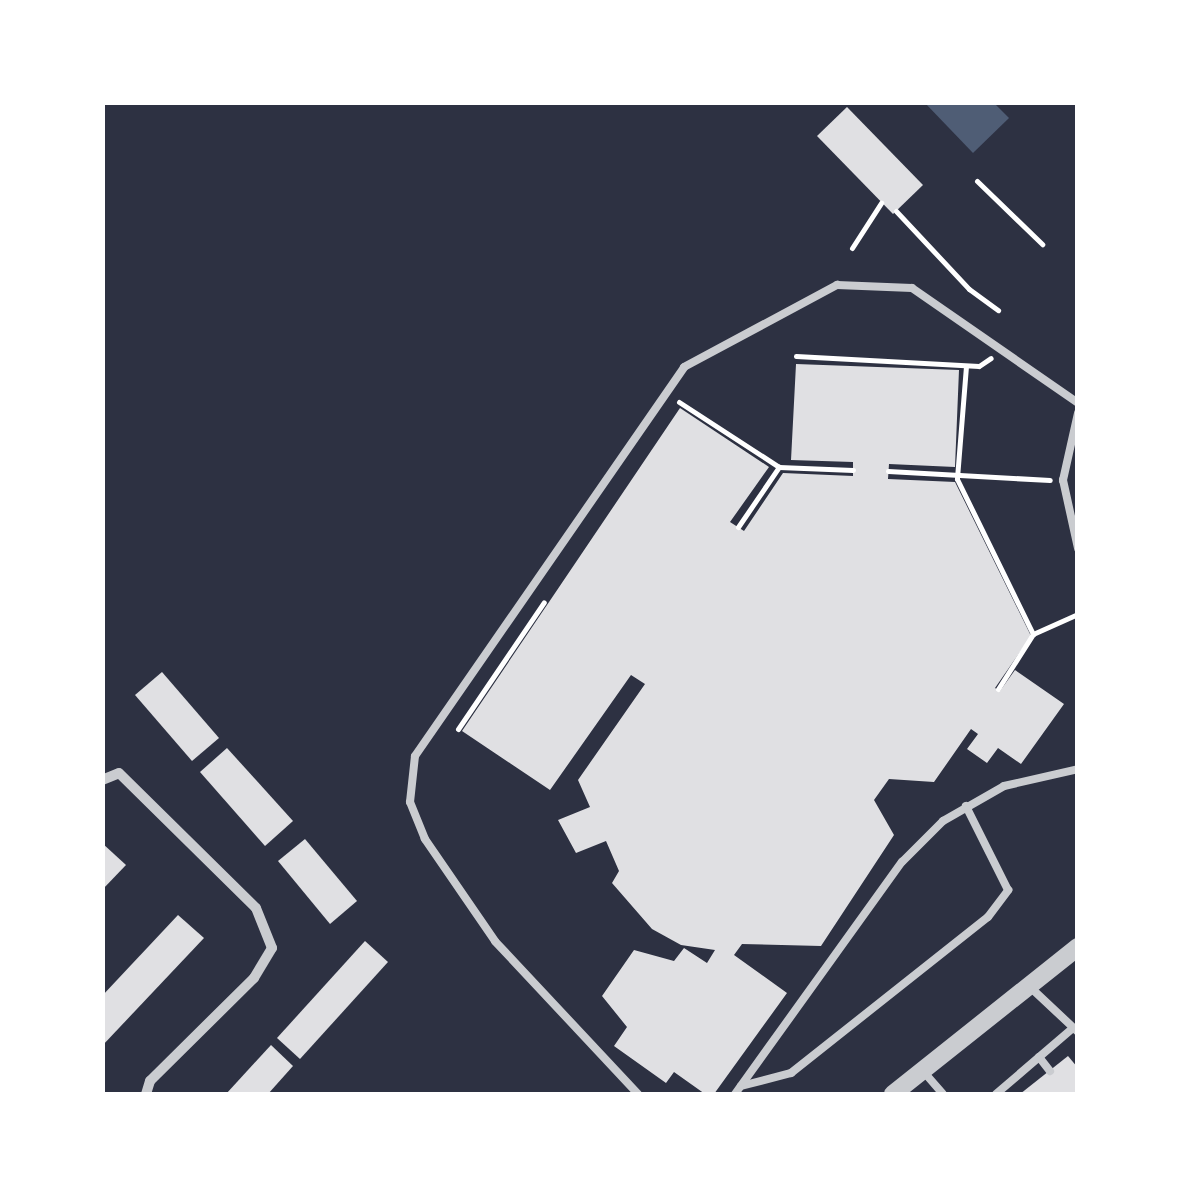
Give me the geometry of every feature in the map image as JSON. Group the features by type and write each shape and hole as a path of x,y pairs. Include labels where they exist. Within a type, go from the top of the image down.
{"street":[{"path":"102,780 119,772 256,908 272,948 254,978 150,1081 146,1094"},
{"path":"893,1094 1078,947"}],"lane":[{"path":"638,1094 495,941 425,839 410,802 415,756 684,367 838,285 912,288 1078,403"},
{"path":"1078,414 1063,480 1078,548"},
{"path":"734,1094 902,862 966,806 1004,786 1078,769"},
{"path":"741,1086 791,1073 988,917 1008,890 966,806"},
{"path":"996,1094 1008,1090 1040,1057 1075,1030 1029,986"},
{"path":"1040,1057 1050,1071"},
{"path":"923,1071 943,1094"}],"path":[{"path":"977,181 1042,244"},
{"path":"852,248 881,203"},
{"path":"896,212 969,290 998,310"},
{"path":"796,356 980,366 1000,349"},
{"path":"966,366 958,477 1033,634"},
{"path":"676,407 684,400 779,467 853,470"},
{"path":"738,527 779,467"},
{"path":"888,471 1063,480"},
{"path":"458,729 545,600"},
{"path":"998,689 1033,634 1078,614"}],"water":[{"path":"925,103 994,103 1009,118 973,153"}],"building":[{"path":"847,107 923,185 893,214 817,136"},
{"path":"796,364 959,370 955,467 889,464 888,479 955,482 1031,636 995,688 1000,691 1015,670 1064,704 1021,764 998,748 987,763 967,749 978,734 971,729 934,782 889,779 874,800 894,835 821,946 742,944 734,955 787,993 714,1094 705,1094 674,1072 666,1083 614,1046 627,1027 602,996 634,950 674,961 684,948 707,963 715,950 681,945 652,929 612,883 619,871 606,841 576,853 558,820 590,807 578,780 645,684 631,675 550,790 462,731 680,408 769,467 730,522 744,531 783,473 853,476 853,462 791,460"},
{"path":"162,672 219,738 192,761 135,695"},
{"path":"227,748 293,821 265,846 200,772"},
{"path":"305,839 357,901 330,924 278,861"},
{"path":"102,843 126,865 102,890"},
{"path":"178,915 204,938 102,1046 102,996"},
{"path":"365,941 388,962 300,1059 277,1038"},
{"path":"271,1045 293,1066 268,1094 226,1094"},
{"path":"1068,1056 1078,1068 1078,1094 1020,1094"}]}
